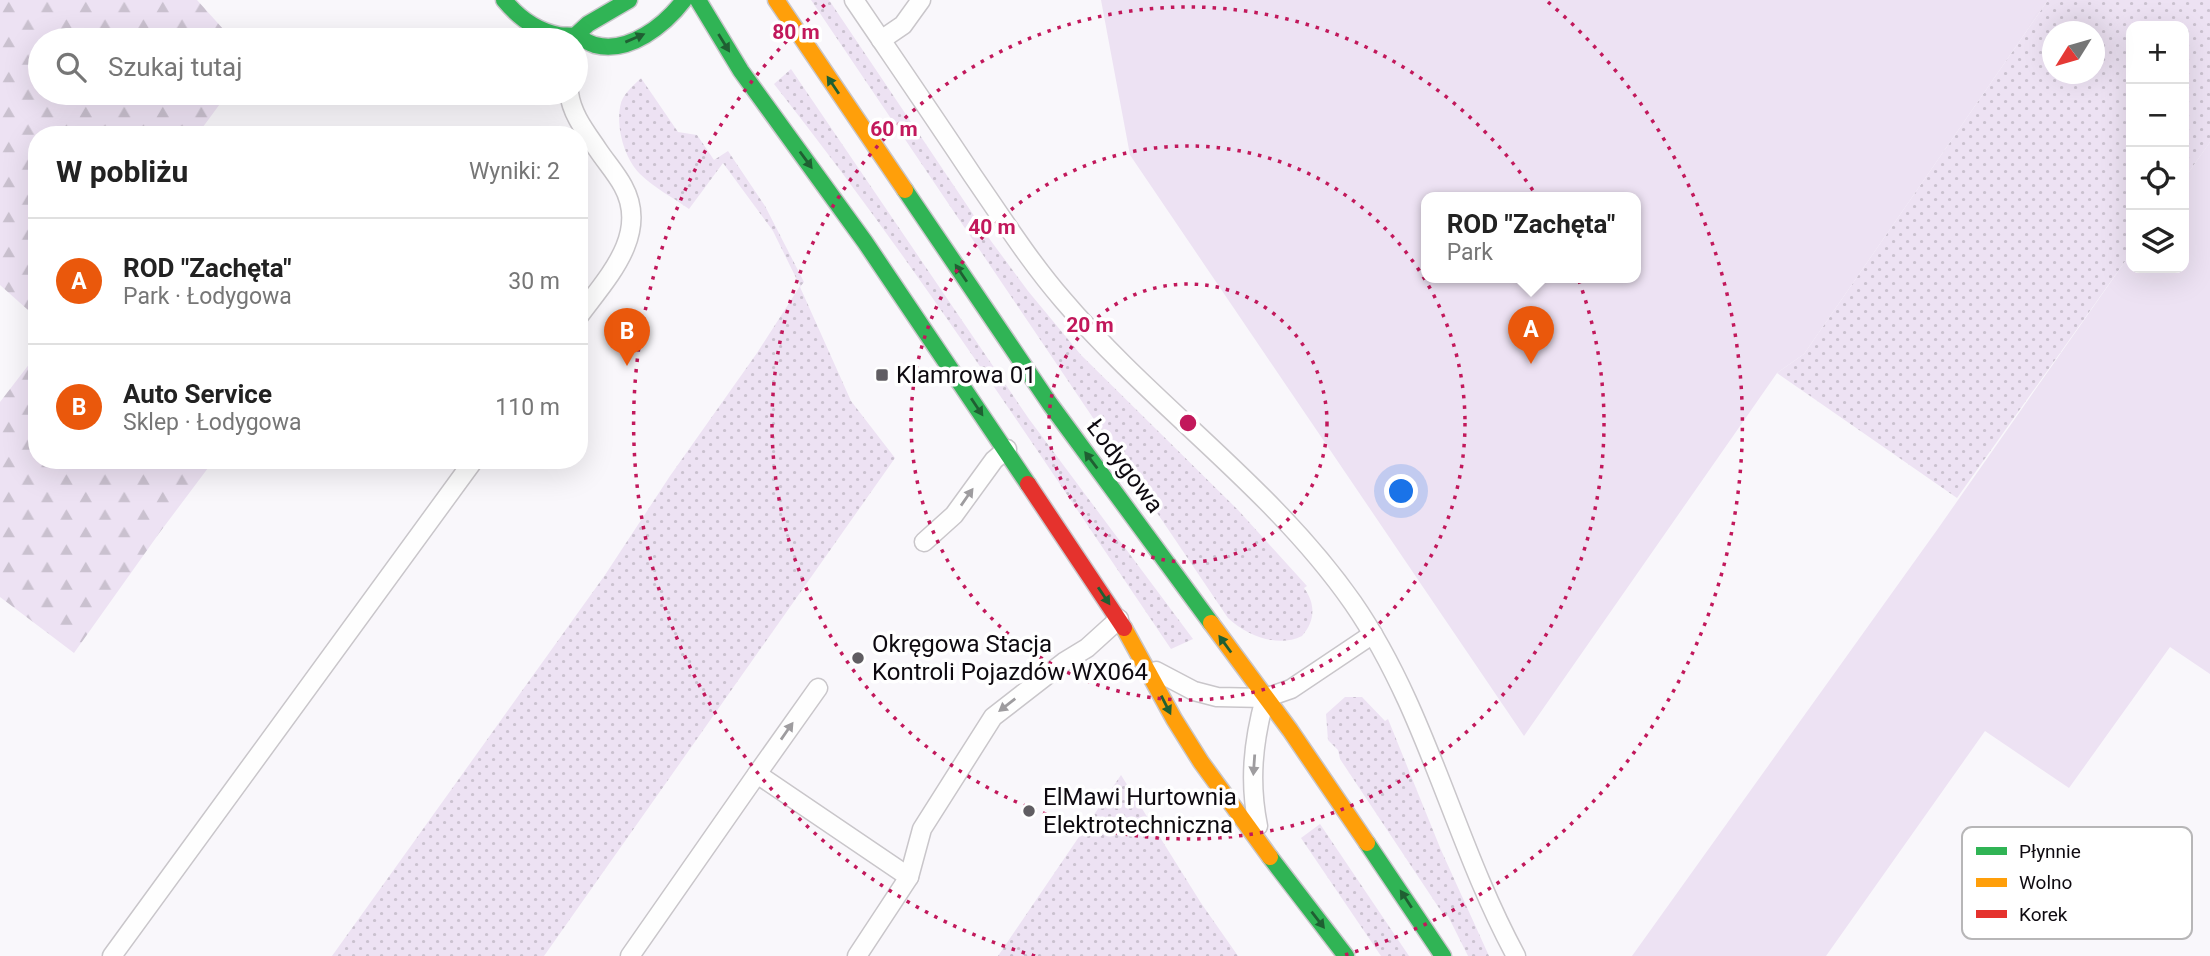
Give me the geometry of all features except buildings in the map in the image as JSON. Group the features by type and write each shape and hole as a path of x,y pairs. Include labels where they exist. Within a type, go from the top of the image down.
{"main road":[{"path":"504,0 512,10 539,28"},
{"path":"584,28 629,0"},
{"path":"588,42 600,46 616,45 656,29 677,12 684,0"},
{"path":"698,0 751,85 865,242 1007,449 1119,619 1187,740 1263,849 1346,956"},
{"name":"Łodygowa","path":"776,0 1050,404 1322,776 1443,956"}],"lane":[{"path":"854,0 1012,233 1062,300 1119,360 1279,511 1336,580 1373,634 1408,702 1469,854 1516,956"},
{"path":"881,40 903,25 921,0"},
{"path":"573,105 582,126"},
{"path":"588,135 624,187 631,215 631,228 624,251 588,303"},
{"path":"924,542 954,515 994,460 1007,449"},
{"path":"112,956 467,469"},
{"path":"857,956 909,877 922,829 993,716 1064,662 1087,648 1119,619"},
{"path":"1145,666 1194,691 1217,697 1265,698 1291,689 1373,634"},
{"path":"630,956 818,688"},
{"path":"1263,849 1252,797 1257,729 1265,698"},
{"path":"757,774 909,877"}],"green space":[{"path":"0,0 197,0 222,28 28,28 28,105 219,105 204,126 28,126 28,310 0,285"},
{"path":"811,0 829,0 991,241 1081,355 1238,510 1307,586 1304,588 1311,600 1312,618 1302,636 1283,641 1263,638 1244,630 1228,618"},
{"path":"1101,0 2048,0 1804,354 1777,373 1524,736 1130,155"},
{"path":"2048,0 2210,0 2210,142 2189,172 2189,21 2126,21 2126,260 1957,498 1777,373 1804,354"},
{"path":"791,69 1029,419 1193,639 1171,649 928,292 827,152 774,84"},
{"path":"641,78 678,132 697,135 714,160 728,151 765,206 804,282 800,287 851,401 895,458 544,956 332,956 605,575 800,286 773,231 723,163 689,209 651,184 634,167 622,141 619,112 624,96"},
{"path":"2210,142 2210,674 2170,647 2069,788 1985,731 1826,956 1632,956 1937,530 2126,260 2126,273 2189,273 2189,172"},
{"path":"28,366 28,469 207,469 74,653 0,597 0,402"},
{"path":"1345,697 1362,697 1385,721 1388,719 1441,850 1489,956 1468,956 1448,916 1443,914 1340,759 1338,750 1328,740 1326,714"},
{"path":"1121,775 1201,903 1238,956 998,956"},
{"path":"1320,824 1409,956 1381,956 1301,838"}],"traffic: fast":[{"path":"504,0 515,12 538,28"},
{"path":"584,28 629,0"},
{"path":"588,42 608,47 633,41 656,28 684,0"},
{"path":"698,0 741,71 865,242 1028,484"},
{"path":"905,190 1050,404 1211,623"},
{"path":"1367,843 1443,956"},
{"path":"1270,857 1346,956"}],"traffic: slow":[{"path":"776,0 905,190"},
{"path":"1211,623 1290,730 1367,843"},
{"path":"1124,628 1201,762 1270,857"}],"traffic: jam":[{"path":"1028,484 1124,628"}],"place":[{"name":"ROD \"Zachęta\"","path":"1531,364"},
{"name":"Auto Service","path":"627,366"},
{"name":"Klamrowa 01","path":"882,375"},
{"name":"Okręgowa Stacja Kontroli Pojazdów WX064","path":"858,658"},
{"name":"ElMawi Hurtownia Elektrotechniczna","path":"1029,811"}]}
